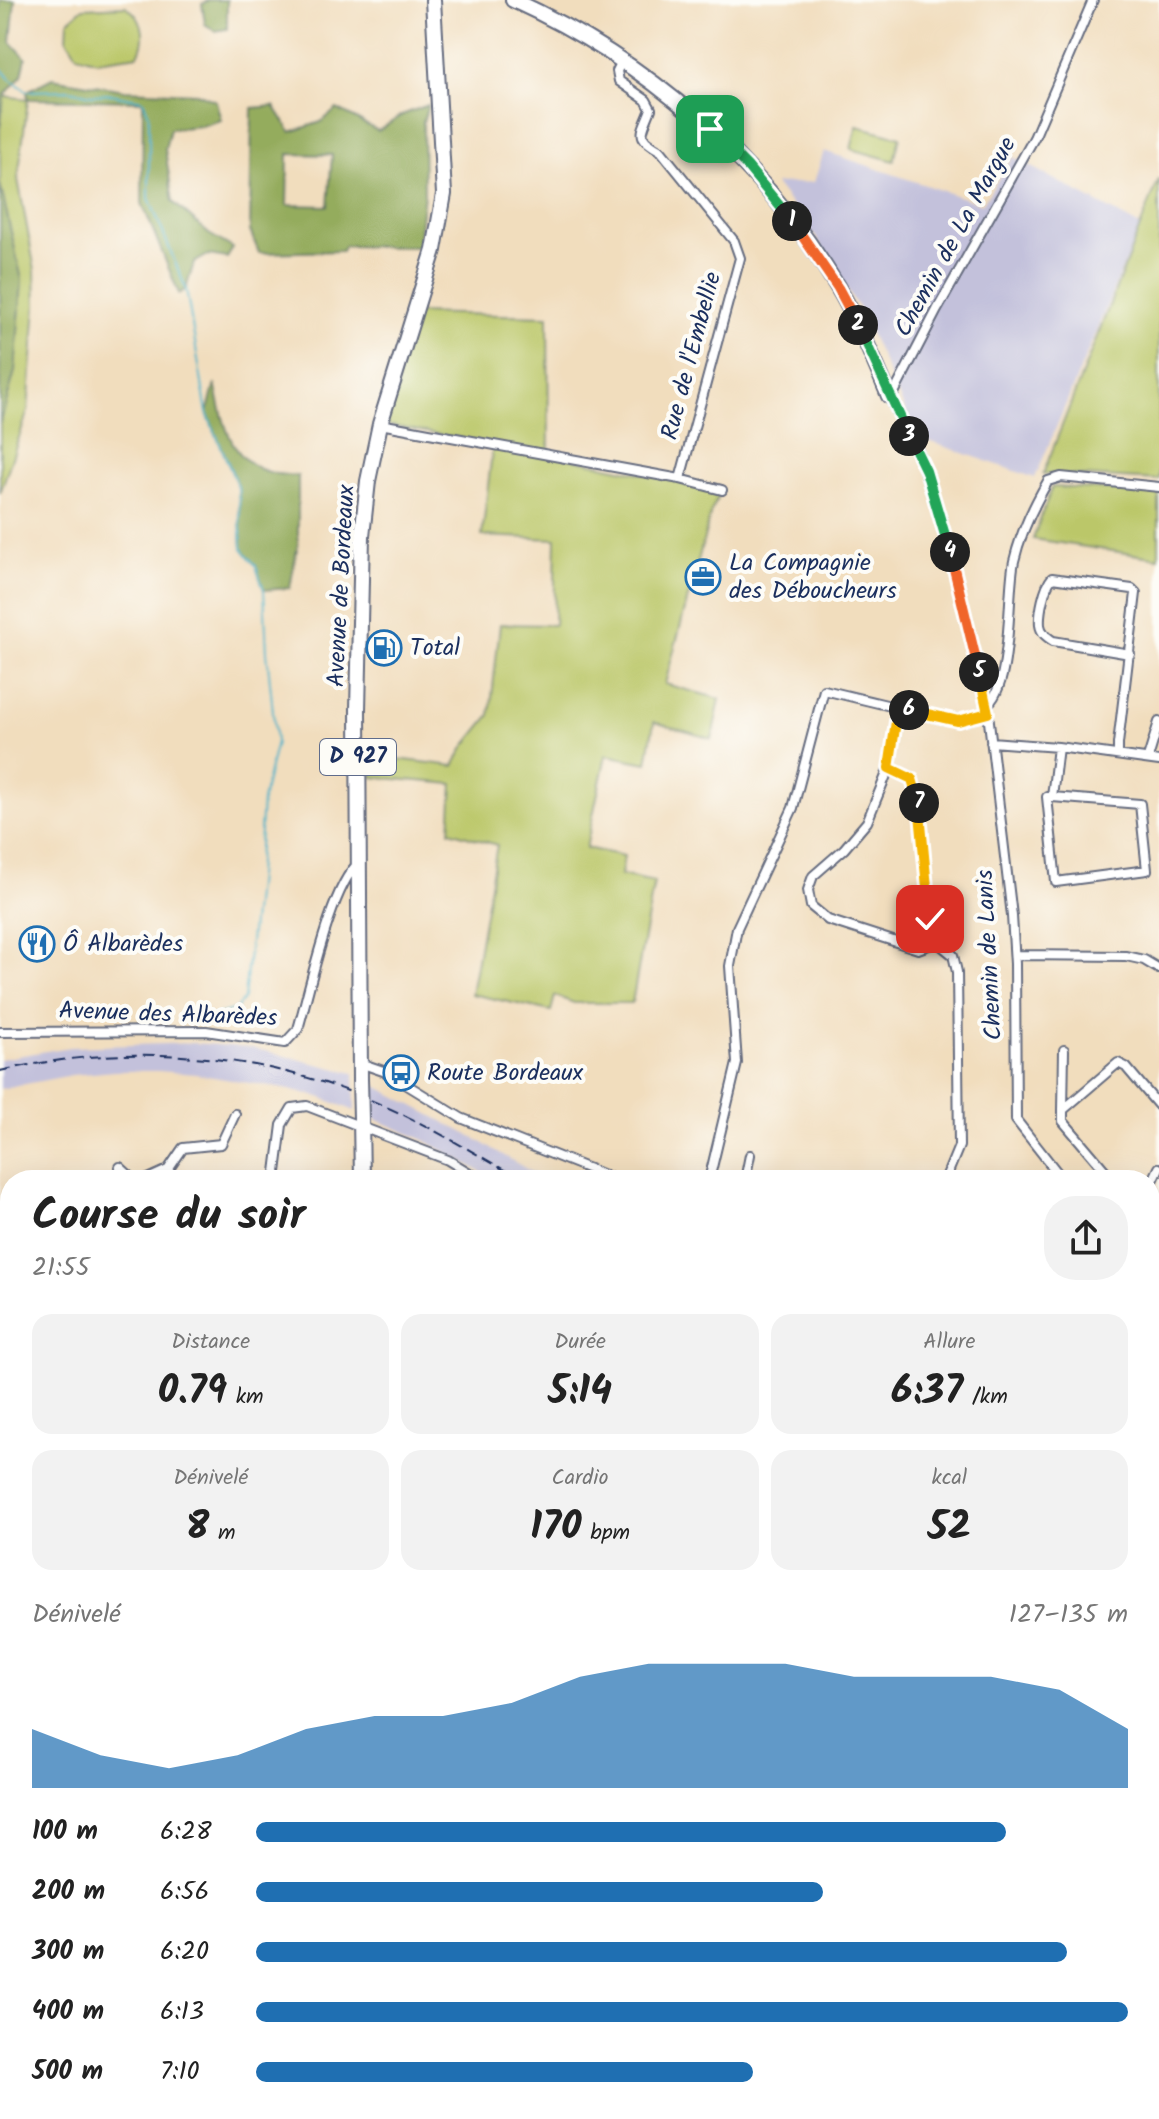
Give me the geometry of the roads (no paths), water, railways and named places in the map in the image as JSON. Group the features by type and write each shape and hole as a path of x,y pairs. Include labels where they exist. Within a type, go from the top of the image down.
{"main road":[{"name":"Avenue de Bordeaux","path":"360,1063 359,577 368,481 380,424 434,250 444,194 433,0"},
{"name":"Avenue de Bordeaux","path":"435,25 445,0"},
{"path":"513,0 569,28 622,60 658,85 710,129 780,204 813,248 861,331 889,396"},
{"name":"D 927","path":"360,1063 362,1170"}],"street":[{"name":"Chemin de La Margue","path":"889,396 894,393 937,310 1018,168 1051,101 1093,0"},
{"name":"Rue de l'Embellie","path":"622,60 617,71 619,81 646,100 651,109 641,130 642,138 661,151 734,241 740,258 680,479"},
{"path":"889,396 918,451 935,499 987,709"},
{"path":"380,424 680,479 722,490"},
{"path":"711,1170 737,1063 730,966 737,928 793,808 824,690 958,721 987,709 995,696 1005,658 1015,556 1048,481 1061,477 1159,487"},
{"path":"1118,755 1130,654 1136,593 1132,589 1052,578 1047,584 1040,624 1043,633 1053,641 1130,654"},
{"path":"898,708 889,768 867,822 844,849 813,876 808,890 811,906 828,920 918,949 937,942"},
{"name":"Chemin de Lanis","path":"987,709 1015,955 1016,1120 1053,1170"},
{"path":"1148,758 1159,722"},
{"path":"991,742 1058,747 1159,761"},
{"path":"1052,797 1058,747"},
{"path":"889,768 912,779 918,793 930,919 937,942 953,955 957,972 959,1146 949,1170"},
{"path":"1047,797 1052,797 1140,804 1147,870 1056,882 1047,797"},
{"name":"Avenue des Albarèdes","path":"0,1032 206,1031 285,1043 298,1029 336,898 346,876 358,864"},
{"path":"1015,955 1126,956 1144,960 1159,969"},
{"path":"1064,1050 1063,1121 1105,1170"},
{"path":"360,1063 386,1072 461,1118 592,1170"},
{"path":"1063,1110 1118,1063 1126,1067 1159,1106"},
{"path":"276,1170 282,1125 292,1108 307,1106 361,1123 464,1170"},
{"path":"168,1170 183,1148 221,1144 235,1114"},
{"path":"747,1170 750,1155"},
{"path":"120,1167 123,1170"}],"waterway":[{"path":"0,67 27,91 70,90 143,100 149,115 149,198 186,289 207,413 238,487 242,548 256,566 264,590 276,742 262,801 244,998 236,1009 196,1021"}],"railway":[{"path":"0,1071 96,1056 194,1057 242,1063 290,1073 382,1105 504,1170"}],"place":[{"name":"La Compagnie des Déboucheurs","path":"703,577"},
{"name":"Total","path":"384,648"},
{"name":"Ô Albarèdes","path":"37,944"},
{"name":"Route Bordeaux","path":"401,1073"}]}
